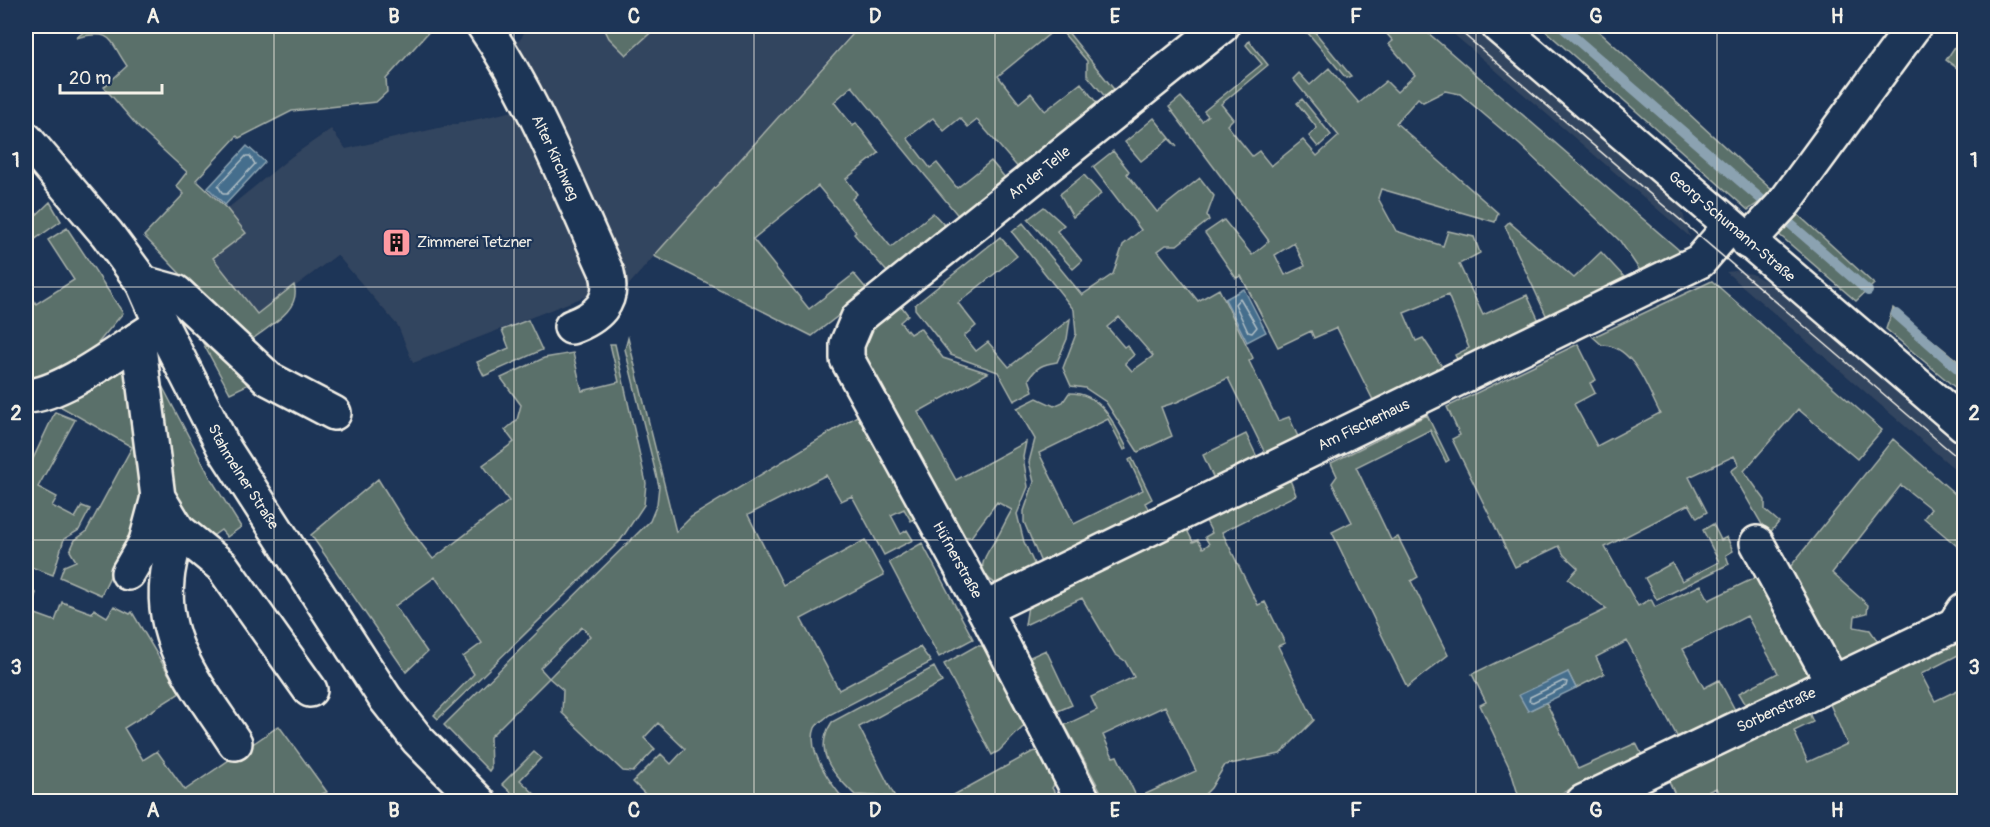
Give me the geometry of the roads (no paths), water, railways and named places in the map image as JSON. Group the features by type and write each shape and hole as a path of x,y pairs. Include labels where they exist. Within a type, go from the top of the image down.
{"street":[{"name":"Alter Kirchweg","path":"484,26 505,55 535,113 607,273 610,285 603,307 591,320 571,327"},
{"name":"An der Telle","path":"858,318 1222,26"},
{"name":"Georg-Schumann-Straße","path":"1498,26 1965,425"},
{"name":"Am Fischerhaus","path":"984,609 1700,261 1785,202 1914,26"},
{"name":"Stahmelner Straße","path":"26,139 107,234 143,283 149,332 248,489 379,689 418,740 479,801"},
{"path":"143,283 176,292 269,379 334,412"},
{"name":"Hüfnerstraße","path":"858,318 847,344 847,359 984,609 1084,801"},
{"path":"26,396 41,395 95,366 149,332 158,497 146,542 128,573"},
{"path":"158,497 178,530 222,566 310,690"},
{"path":"178,530 166,581 169,628 180,660 236,742"},
{"path":"1757,543 1833,683"},
{"name":"Sorbenstraße","path":"1583,801 1954,625 1965,610"}],"water":[{"path":"247,146 265,162 225,205 208,188"},
{"path":"1244,289 1266,332 1247,342 1225,299"},
{"path":"1568,672 1576,688 1528,711 1519,695"}],"waterway":[{"path":"1561,26 1762,200"},
{"path":"1787,221 1868,291"},
{"path":"1896,314 1964,374"}],"tram line":[{"path":"1454,26 1964,463"}],"place":[{"name":"Zimmerei Tetzner","path":"396,242"}]}
